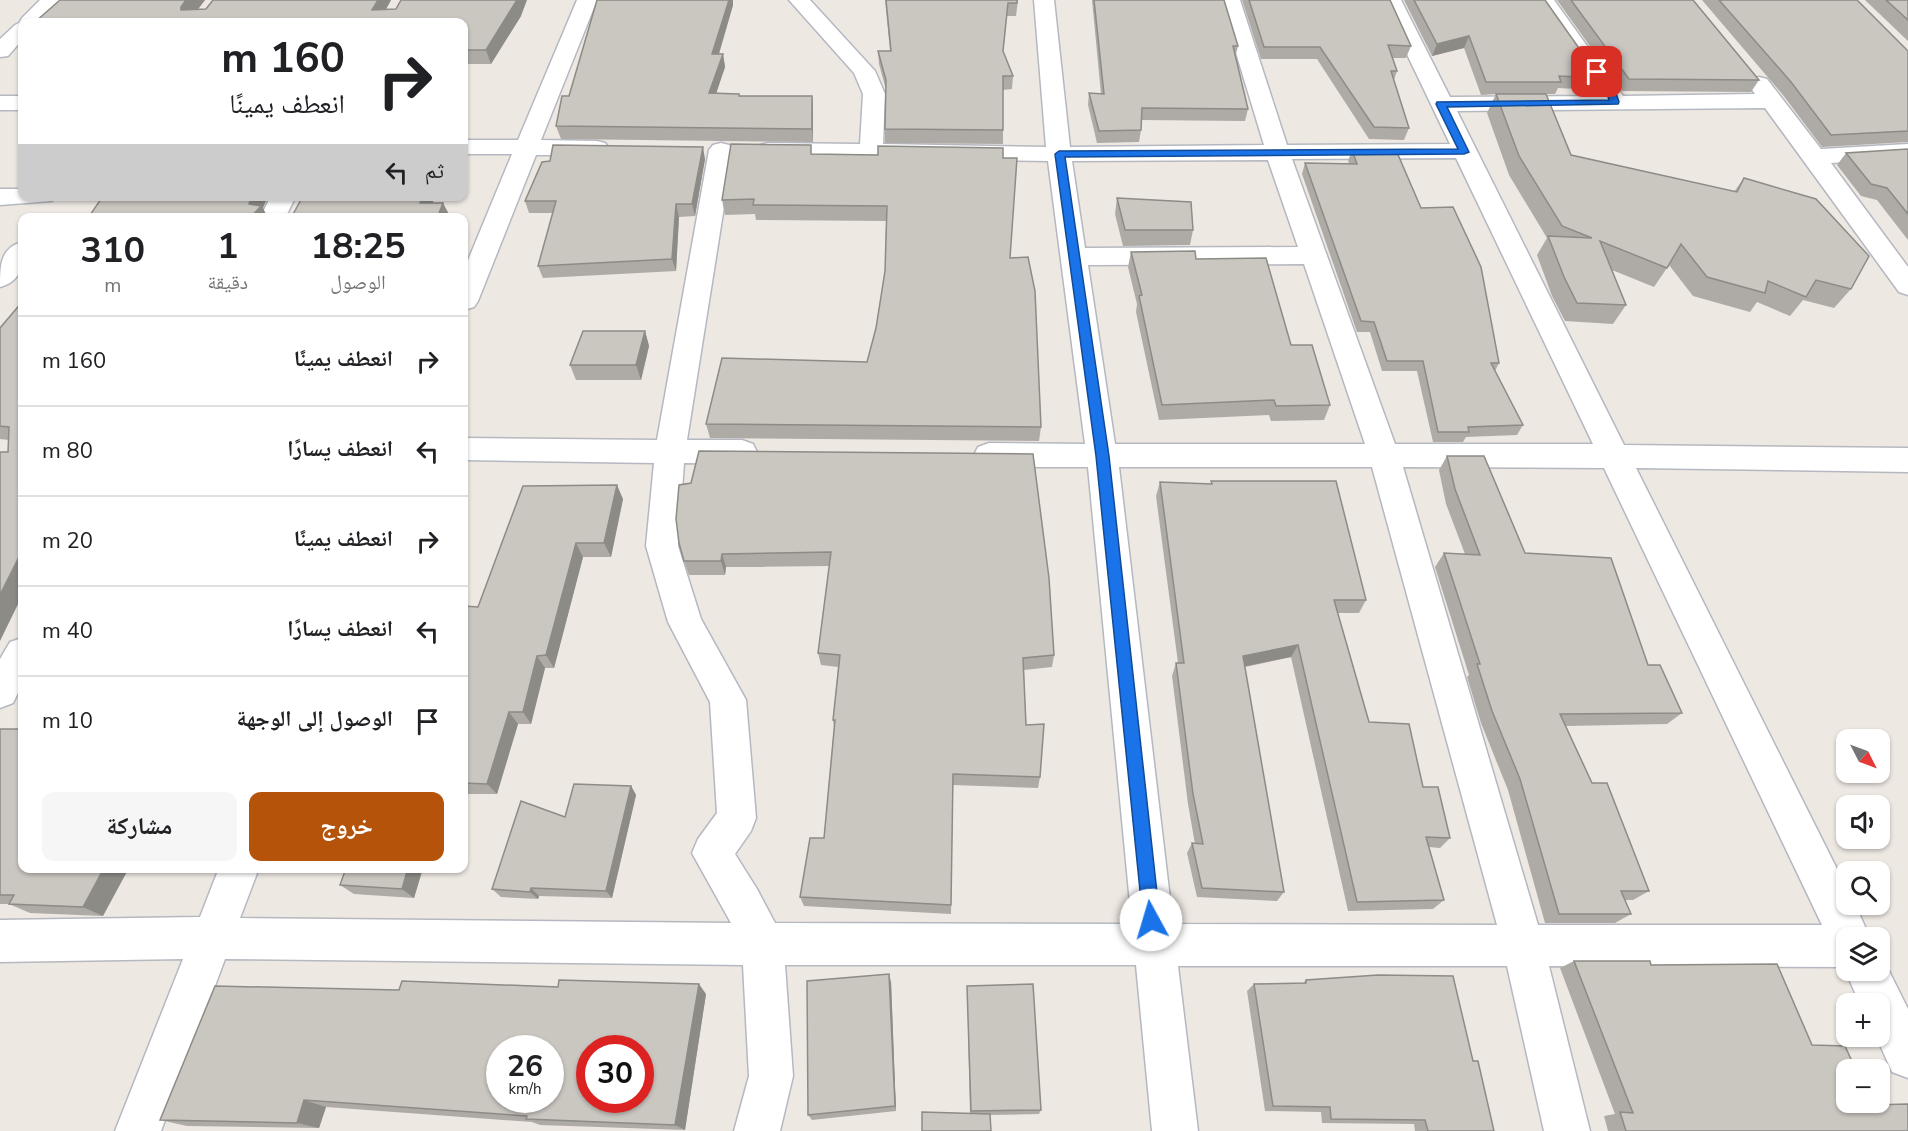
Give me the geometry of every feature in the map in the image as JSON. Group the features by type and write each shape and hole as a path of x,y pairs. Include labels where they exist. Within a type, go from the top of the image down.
{"street":[{"path":"33,18 52,0"},
{"path":"468,291 587,0"},
{"path":"799,0 864,71 874,94 871,151"},
{"path":"1044,0 1059,154 1102,456 1175,1131"},
{"path":"1230,0 1278,153 1384,456 1524,947 1567,1131"},
{"path":"1391,0 1845,927"},
{"path":"1544,0 1610,90 1614,102"},
{"path":"0,51 18,33"},
{"path":"1743,64 1773,101 1908,286"},
{"path":"1441,104 1773,101"},
{"path":"0,103 18,103"},
{"path":"468,147 617,148"},
{"path":"757,1131 771,1076 763,944 743,903 712,854 737,818 728,700 685,622 662,546 670,451 710,150 1059,154 1464,152"},
{"path":"1814,157 1908,151"},
{"path":"0,197 18,197"},
{"path":"53,213 62,201"},
{"path":"0,278 18,255"},
{"path":"1074,257 1314,255"},
{"path":"468,449 772,452"},
{"path":"959,454 1616,456 1908,460"},
{"path":"0,692 18,660"},
{"path":"138,1131 237,873"},
{"path":"0,941 212,938 763,944 1836,946"},
{"path":"1871,981 1908,1056"}],"building":[{"path":"60,0 186,0 181,10 206,9 213,0 378,0 372,10 396,9 401,0 517,0 486,50 468,50 468,18 40,18"},
{"path":"597,0 729,0 712,54 723,54 709,93 739,94 739,96 812,96 812,129 556,126 562,96 569,96"},
{"path":"886,0 1017,0 1017,3 1008,3 1003,51 1013,76 1003,76 1003,130 885,129 886,80 878,51 891,51"},
{"path":"1094,0 1224,0 1238,46 1233,46 1248,109 1142,108 1141,130 1099,131 1089,93 1104,94"},
{"path":"1249,0 1390,0 1411,46 1388,45 1397,71 1391,71 1409,128 1374,127 1320,47 1264,47"},
{"path":"1414,0 1545,0 1600,78 1559,76 1561,82 1486,82 1469,36 1437,44"},
{"path":"1571,0 1693,0 1759,80 1629,79"},
{"path":"1719,0 1857,0 1908,51 1908,131 1831,135 1791,82"},
{"path":"1886,0 1908,0 1908,20"},
{"path":"1496,94 1546,94 1571,155 1737,192 1744,178 1816,199 1869,256 1851,289 1816,280 1806,297 1768,281 1765,293 1707,277 1681,244 1667,268 1600,241 1626,305 1577,303 1548,236 1592,238 1562,226 1519,156"},
{"path":"731,144 811,145 811,154 878,155 878,146 1003,148 1003,158 1017,158 1010,258 1028,257 1035,291 1041,427 706,424 722,358 867,362 876,328 885,271 887,206 753,205 754,199 722,200"},
{"path":"553,145 703,147 692,204 676,204 672,259 538,266 556,201 525,201 542,162 550,161"},
{"path":"1908,149 1908,214 1887,188 1871,184 1846,153"},
{"path":"1352,150 1396,150 1421,208 1453,207 1481,267 1499,363 1491,363 1523,425 1468,427 1469,432 1438,432 1423,361 1387,361 1374,322 1361,321 1305,163 1357,164"},
{"path":"1117,198 1191,202 1193,230 1125,230"},
{"path":"100,201 250,201 249,204 261,206 255,213 91,213"},
{"path":"300,201 443,203 439,213 294,213"},
{"path":"1195,251 1196,259 1266,258 1291,345 1312,345 1330,405 1276,406 1274,400 1162,405 1139,296 1142,295 1131,252"},
{"path":"18,307 18,559 0,595 0,452 8,452 9,427 0,426 0,328"},
{"path":"583,331 645,331 636,365 570,365"},
{"path":"699,451 1033,454 1049,578 1054,655 1023,658 1026,725 1044,724 1040,777 953,774 951,905 800,897 810,838 824,838 835,720 833,720 840,655 818,653 831,552 722,554 721,561 684,561 676,519 679,485 691,483"},
{"path":"1447,456 1484,456 1525,553 1611,558 1648,665 1660,665 1682,713 1560,714 1592,783 1607,783 1649,891 1621,891 1631,914 1559,914 1520,779 1492,711 1477,664 1480,664 1444,553 1480,555 1455,489"},
{"path":"1211,481 1336,481 1366,600 1334,600 1369,722 1409,724 1423,787 1438,787 1450,838 1426,837 1444,900 1357,902 1298,645 1243,656 1284,892 1202,888 1192,843 1203,844 1193,794 1176,663 1184,663 1160,482 1212,484"},
{"path":"617,485 604,543 576,543 546,655 537,656 523,712 509,712 487,784 468,783 468,606 478,607 523,486"},
{"path":"0,729 18,729 18,873 101,873 83,907 9,904 14,895 0,895"},
{"path":"574,784 631,786 606,891 531,888 530,892 492,889 521,801 565,817"},
{"path":"344,873 407,873 402,889 340,885"},
{"path":"1574,961 1650,961 1651,965 1777,964 1812,1045 1845,1047 1851,1059 1836,1059 1836,1113 1890,1113 1890,1104 1908,1104 1908,1131 1626,1131 1620,1112 1633,1113"},
{"path":"889,974 895,1106 808,1115 807,981"},
{"path":"1378,975 1453,976 1473,1061 1478,1061 1494,1131 1428,1131 1425,1120 1331,1119 1330,1107 1273,1106 1254,984 1306,983 1306,980"},
{"path":"559,980 699,984 675,1125 526,1119 527,1116 304,1100 297,1123 160,1120 215,986 399,990 402,981 558,987"},
{"path":"1033,984 1041,1110 971,1111 967,986"},
{"path":"922,1112 990,1114 991,1131 922,1131"}],"route":[{"path":"1151,920 1102,456 1059,154 1464,152 1441,104 1614,102 1610,90 1597,72"}]}
